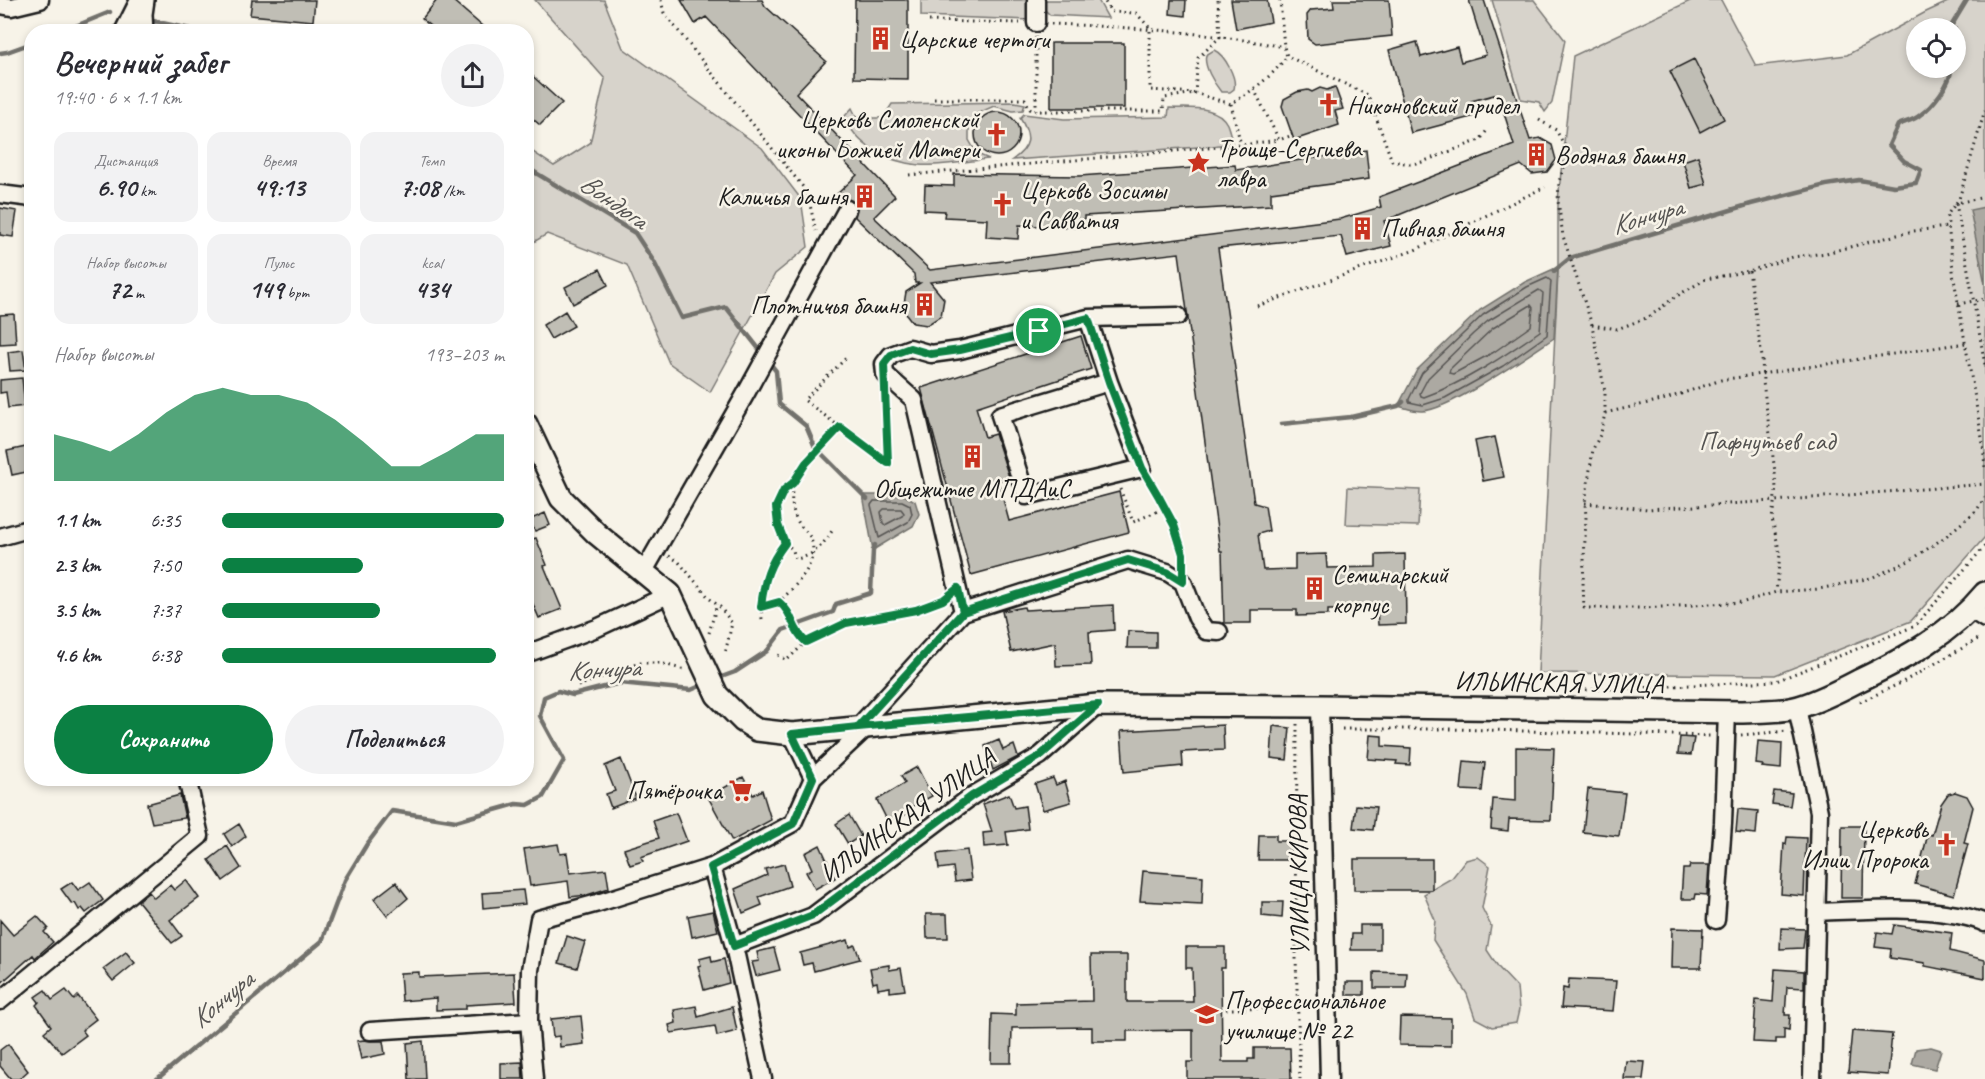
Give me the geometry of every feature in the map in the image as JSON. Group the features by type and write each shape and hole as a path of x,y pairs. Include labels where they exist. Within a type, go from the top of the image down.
{"main road":[{"path":"141,0 142,24"},
{"path":"534,441 561,498 597,534 670,594"},
{"name":"ИЛЬИНСКАЯ УЛИЦА","path":"670,594 695,667 717,695 743,722 757,730 792,734 1098,705 1727,712 1797,708 1837,692 1899,662 1959,621 1978,614 1985,593"}],"street":[{"path":"0,5 11,7 40,0"},
{"path":"128,24 141,0"},
{"path":"1036,0 1036,23"},
{"path":"0,194 24,197"},
{"path":"643,573 745,395 847,209"},
{"path":"963,612 914,400 885,374 884,364 891,355 910,348 931,354 960,350 1088,318 1178,316"},
{"path":"1088,318 1109,382 1142,468 1026,496 1000,415 1109,382"},
{"path":"0,537 24,530"},
{"path":"534,1079 529,1021 530,970 539,919 711,867 793,824 813,778 863,726 963,612 1128,560 1167,572 1183,582 1197,618 1206,631 1220,632"},
{"path":"534,651 597,628 670,594"},
{"name":"ИЛЬИНСКАЯ УЛИЦА","path":"734,946 813,915 972,796 1040,756 1098,705"},
{"name":"УЛИЦА КИРОВА","path":"1320,706 1329,1079"},
{"path":"1797,708 1819,812 1812,1079"},
{"path":"1716,920 1727,712"},
{"path":"792,734 813,778"},
{"path":"0,1001 200,836 189,786"},
{"path":"711,867 734,946 763,1079"},
{"path":"1818,912 1877,908 1920,909 1958,915 1985,923"},
{"path":"370,1031 529,1021"}],"path":[{"path":"661,0 664,13 807,192 822,256"},
{"path":"1104,0 1111,12 1136,13 1150,28 1150,90 1195,93 1231,104"},
{"path":"1195,93 1198,58 1220,37 1218,0"},
{"path":"1280,0 1287,56 1368,95 1392,161 1410,164 1422,162 1480,140 1488,129"},
{"path":"929,21 1150,28 1284,46"},
{"path":"1036,23 1036,111"},
{"path":"1231,104 1276,71 1287,56"},
{"path":"1254,89 1279,140"},
{"path":"934,99 1025,99 1030,109 1036,111 1163,111 1164,98 1195,93"},
{"path":"1231,104 1240,145"},
{"path":"1985,110 1959,199 1947,215 1958,304 1983,444 1985,468"},
{"path":"1539,120 1556,130 1567,150 1565,165 1559,181 1558,201 1563,236 1592,325 1605,392 1605,413 1601,433 1593,449 1585,503 1584,608 1644,608 1744,602 1776,592 1819,589 1871,578 1911,560 1946,537 1977,510 1985,497"},
{"path":"909,175 1240,145 1279,140 1293,135"},
{"path":"1257,306 1415,249 1545,188"},
{"path":"1956,203 1985,197"},
{"path":"1956,203 1985,365"},
{"path":"1592,325 1617,329 1649,317 1675,297 1706,279 1749,272 1793,257 1826,254 1913,231 1947,227"},
{"path":"1749,272 1754,296 1775,472 1772,519 1780,554 1776,592"},
{"path":"1958,304 1985,299"},
{"path":"1605,413 1666,399 1721,381 1966,343"},
{"path":"848,356 804,400 888,463 885,374"},
{"path":"832,531 813,554 795,559 793,550 785,543 778,525 776,507 784,490 793,483 809,460 840,427"},
{"path":"1142,468 1174,525 1183,554 1183,582"},
{"path":"1115,474 1132,522 1165,508"},
{"path":"761,607 779,602 798,583 810,564 813,554 811,539 792,510 793,483"},
{"path":"1585,503 1648,509 1985,484"},
{"path":"762,619 764,583 774,558 785,543"},
{"path":"1580,690 1776,681 1915,626 1985,546"},
{"path":"657,549 678,561 732,623 725,654"},
{"path":"778,655 787,660 806,642 846,623 916,610 943,600 958,588"},
{"path":"779,602 787,608 796,632 806,642"},
{"path":"709,634 717,604"},
{"path":"578,686 639,663 695,667"},
{"path":"1297,719 1296,958 1300,1079"},
{"path":"1342,729 1450,729 1726,737 1802,729"},
{"path":"1226,1009 1298,1008"}],"green space":[{"path":"535,0 604,0 623,48 762,148 801,199 808,247 775,274 710,392 669,363 627,265 547,234 534,242 534,153 554,166 590,143 605,79"},
{"path":"921,0 1033,0 1033,20 921,16"},
{"path":"1043,0 1098,0 1108,18 1050,15 1043,8"},
{"path":"1492,0 1534,0 1565,40 1552,103 1545,112 1539,102 1521,99"},
{"name":"Пафнутьев сад","path":"1692,0 1721,0 1756,66 1847,55 1906,23 1906,78 1966,78 1966,18 1915,18 1952,0 1985,0 1985,537 1911,621 1775,675 1538,673 1558,273 1558,201 1573,56"},
{"path":"1214,50 1226,62 1232,73 1234,89 1230,92 1221,92 1208,69 1206,55"},
{"path":"1015,102 1025,104 1023,110 1013,111 994,106 978,113 969,125 969,140 977,154 989,159 944,165 907,163 874,151 856,136 845,116 852,108 857,118 883,118 892,104"},
{"path":"1169,108 1201,109 1216,113 1227,124 1232,143 1012,160 1023,151 1028,141 1020,118 1024,114 1064,119 1168,117"},
{"path":"1348,487 1420,490 1418,526 1346,524"},
{"path":"1478,857 1490,866 1482,908 1491,926 1487,950 1499,968 1517,987 1519,1010 1516,1023 1492,1027 1475,1018 1467,994 1433,940 1435,920 1424,894 1452,878 1466,860"}],"water":[{"path":"1985,207 1985,284 1970,210"},
{"path":"1558,267 1554,338 1468,393 1433,409 1421,411 1398,406 1417,370 1480,310 1525,282"},
{"path":"863,495 904,495 915,501 919,514 913,526 873,550"},
{"path":"1931,1047 1941,1050 1935,1069 1912,1064 1916,1049"}],"building":[{"path":"252,0 315,0 313,21 250,15"},
{"path":"437,0 452,0 480,24 428,24 422,19"},
{"path":"681,0 762,0 765,6 826,61 796,93 895,196 874,217 930,270 1340,219 1381,207 1379,197 1514,145 1498,94 1471,101 1475,116 1411,133 1389,50 1417,42 1421,57 1457,47 1461,62 1486,55 1469,0 1484,0 1530,140 1540,138 1552,145 1556,160 1547,172 1532,174 1521,165 1384,221 1391,246 1347,257 1341,236 1218,248 1254,503 1265,506 1269,531 1258,534 1263,570 1295,569 1295,555 1326,554 1327,568 1376,567 1376,555 1405,554 1406,624 1378,625 1377,609 1328,610 1328,615 1297,616 1297,610 1251,610 1251,623 1224,623 1222,551 1220,551 1179,253 930,282 944,299 941,316 927,325 913,323 903,310 906,292 920,283 915,283 914,274 855,217 856,203 847,199 840,202 835,196 857,175 706,17 695,24"},
{"name":"Царские чертоги","path":"855,0 908,0 908,79 854,78"},
{"path":"1171,0 1186,0 1185,16 1170,14"},
{"path":"1231,0 1267,0 1271,22 1236,29"},
{"path":"1333,0 1389,0 1392,36 1315,44 1308,39 1307,15 1311,10 1334,8"},
{"path":"1051,43 1124,43 1124,108 1051,108"},
{"path":"1694,59 1724,119 1700,132 1670,71"},
{"path":"534,77 562,103 540,125 534,120"},
{"path":"1335,87 1343,109 1335,111 1339,125 1294,140 1282,106 1284,99 1297,92 1308,90 1312,92 1320,88 1327,90"},
{"name":"Церковь Смоленской иконы Божией Матери","path":"997,112 1013,118 1019,134 1013,150 997,156 981,150 975,134 981,118"},
{"path":"1366,150 1369,179 1271,192 1271,205 1084,216 1084,228 1019,225 1018,239 986,237 987,219 944,217 945,211 924,210 925,185 954,186 954,174 1079,176 1235,165 1236,170"},
{"path":"1698,156 1706,184 1691,188 1683,161"},
{"path":"0,208 17,211 13,237 0,235"},
{"path":"600,269 608,285 573,304 565,287"},
{"path":"565,311 574,326 551,339 543,325"},
{"path":"14,314 16,343 0,344 0,315"},
{"name":"Общежитие МПДАиС","path":"1081,336 1091,369 976,407 985,437 995,434 1009,477 998,481 1009,521 1119,492 1129,532 971,575 921,388"},
{"path":"23,350 24,370 10,371 8,352"},
{"path":"22,378 24,406 8,408 6,392 0,393 0,380"},
{"path":"1495,437 1504,477 1483,481 1475,441"},
{"path":"24,447 24,472 12,475 7,451"},
{"path":"545,513 550,525 535,531 534,518"},
{"path":"536,538 547,565 544,566 562,609 539,618 534,606 534,539"},
{"path":"1113,605 1114,630 1089,632 1091,665 1056,666 1055,643 1011,652 1002,611 1024,607 1025,610"},
{"path":"1128,631 1156,632 1156,648 1127,648"},
{"path":"1223,725 1224,750 1182,752 1183,766 1124,772 1121,731"},
{"path":"1273,726 1290,728 1287,760 1271,758"},
{"path":"1370,735 1382,736 1382,746 1411,748 1410,765 1396,764 1397,761 1368,759"},
{"path":"1680,737 1694,738 1691,755 1678,754"},
{"path":"999,740 1003,750 1014,745 1018,757 993,770 985,746"},
{"path":"1758,741 1782,743 1781,769 1756,764"},
{"path":"1516,747 1554,748 1551,820 1509,819 1508,831 1491,829 1493,799 1516,801"},
{"path":"621,759 636,798 611,808 606,794 615,791 605,766"},
{"path":"1464,761 1485,763 1482,791 1461,790"},
{"path":"917,767 932,796 908,809 910,812 889,824 877,800 905,783 901,776"},
{"path":"743,777 753,795 762,790 771,820 732,841 708,797"},
{"path":"1053,778 1056,785 1065,781 1071,802 1043,810 1035,784"},
{"path":"1588,789 1625,793 1619,836 1583,832"},
{"path":"1774,791 1792,793 1790,806 1772,804"},
{"name":"Церковь Илии Пророка","path":"1955,792 1967,796 1973,807 1964,843 1968,844 1954,895 1915,884 1928,834 1932,835 1941,804 1948,794"},
{"path":"1009,794 1014,808 1025,806 1028,829 1006,832 1008,845 984,847 983,833 992,832 983,804"},
{"path":"180,795 185,818 152,823 147,804"},
{"path":"1356,805 1376,807 1373,830 1353,828"},
{"path":"1738,809 1758,811 1756,834 1736,832"},
{"path":"676,813 687,841 641,857 643,861 630,865 624,849 659,838 653,821"},
{"path":"849,815 861,836 848,844 836,824"},
{"path":"239,824 246,836 232,847 224,834"},
{"path":"1842,826 1864,826 1863,898 1841,898"},
{"path":"1259,835 1276,835 1276,841 1291,841 1291,860 1258,860"},
{"path":"1787,837 1806,838 1804,896 1781,894 1784,843 1786,844"},
{"path":"558,844 560,854 567,853 570,873 606,869 609,888 587,895 570,897 568,881 530,886 524,849"},
{"path":"820,845 835,878 815,889 806,872 812,869 805,853"},
{"path":"227,846 241,868 223,881 209,860"},
{"path":"967,850 971,880 955,882 953,867 939,869 937,854"},
{"path":"1354,859 1432,859 1432,890 1354,890"},
{"path":"784,864 790,886 759,897 762,905 743,913 735,889 767,875 765,869"},
{"path":"1690,865 1709,865 1707,895 1696,894 1695,899 1681,899 1683,869 1689,869"},
{"path":"1143,871 1203,876 1202,904 1140,901"},
{"path":"186,880 199,898 170,920 182,936 172,943 138,901 149,892 154,898 170,885 174,890"},
{"path":"72,882 78,890 90,882 103,900 86,913 82,908 79,910 61,889"},
{"path":"396,882 408,898 387,916 374,899"},
{"path":"523,890 525,904 483,908 482,893"},
{"path":"1262,902 1283,902 1282,918 1262,916"},
{"path":"713,911 718,931 692,937 688,916"},
{"path":"926,914 947,914 948,938 927,938"},
{"path":"37,916 48,928 44,932 53,942 35,958 33,955 0,984 0,920 13,935"},
{"path":"1360,925 1380,925 1380,950 1351,950 1352,934 1360,934"},
{"path":"1894,925 1952,933 1950,951 1985,960 1985,978 1925,966 1925,963 1890,958 1891,949 1875,947 1877,932 1892,934"},
{"path":"1672,928 1703,929 1701,968 1671,968"},
{"path":"1781,928 1805,929 1803,948 1780,949"},
{"path":"567,936 585,942 577,968 559,963"},
{"path":"848,940 850,947 855,945 860,959 814,971 812,963 803,965 800,953"},
{"path":"1186,947 1225,947 1225,968 1221,968 1222,1062 1248,1062 1248,1059 1254,1059 1254,1048 1290,1048 1291,1079 1187,1079 1187,1062 1193,1062 1193,1030 1127,1031 1127,1041 1092,1041 1092,1027 1012,1028 1011,1063 991,1063 992,1014 1016,1015 1016,1003 1092,1001 1091,955 1127,955 1127,1002 1193,1002 1192,968 1186,968"},
{"path":"774,948 780,970 756,976 752,962 759,961 757,952"},
{"path":"126,952 135,963 113,981 103,969"},
{"path":"711,956 712,962 724,959 729,983 704,990 698,966 701,965 699,959"},
{"path":"889,965 889,970 901,968 905,990 890,992 890,987 878,989 877,982 873,983 870,968"},
{"path":"1775,969 1804,971 1804,988 1787,987 1785,1015 1790,1015 1789,1030 1784,1029 1784,1039 1776,1039 1776,1043 1753,1042 1756,1000 1773,1002"},
{"path":"419,972 419,977 514,973 516,1002 466,1005 466,1009 436,1010 436,998 402,1001 400,973"},
{"path":"1374,972 1407,973 1406,988 1374,988"},
{"path":"1569,979 1616,981 1613,1011 1561,1008 1563,988 1568,989"},
{"path":"1346,982 1364,982 1364,995 1346,995"},
{"path":"45,990 52,1000 66,990 74,1000 78,996 96,1019 82,1030 86,1035 62,1053 44,1032 51,1026 36,1005 39,1002 35,997"},
{"path":"696,1006 698,1017 732,1007 737,1031 717,1036 715,1026 671,1033 669,1025 676,1023 674,1010"},
{"path":"581,1016 584,1044 560,1047 559,1036 553,1037 551,1019"},
{"path":"1400,1017 1451,1018 1451,1046 1399,1045"},
{"path":"1852,1031 1892,1034 1888,1075 1848,1072"},
{"path":"357,1041 383,1041 385,1054 361,1059"},
{"path":"423,1041 425,1079 409,1079 407,1043"},
{"path":"8,1044 28,1071 19,1079 11,1079 0,1066 0,1050"},
{"path":"1626,1061 1645,1062 1643,1079 1624,1079"},
{"path":"522,1062 523,1079 501,1079 501,1063"}],"waterway":[{"name":"Кончура","path":"1956,18 1967,0"},
{"name":"Вондюга","path":"81,24 110,12"},
{"name":"Вондюга","path":"153,21 167,24"},
{"name":"Вондюга","path":"0,53 24,46"},
{"name":"Кончура","path":"1554,271 1570,258 1751,204 1826,185 1859,180 1894,186 1916,183 1921,170 1904,161 1889,145 1898,125 1913,120 1925,111 1945,87 1949,78"},
{"name":"Вондюга","path":"534,172 635,233 654,262 682,318 726,307 763,354"},
{"name":"Вондюга","path":"768,361 776,371 779,404 806,426 815,447 867,499"},
{"name":"Кончура","path":"1281,424 1351,417 1398,406 1403,402"},
{"name":"Кончура","path":"716,679 735,672 767,651 783,630 833,612 836,604 871,593 875,545"},
{"name":"Кончура","path":"157,1079 322,941 345,880 367,844 392,811 456,821 516,804 528,805 543,797 564,760 540,716 544,697 558,691 573,695 620,683 691,690 705,684"}],"place":[{"name":"Царские чертоги","path":"881,39"},
{"name":"Никоновский придел","path":"1329,105"},
{"name":"Церковь Смоленской иконы Божией Матери","path":"997,134"},
{"name":"Водяная башня","path":"1537,155"},
{"name":"Троице-Сергиева лавра","path":"1199,163"},
{"name":"Каличья башня","path":"865,196"},
{"name":"Церковь Зосимы и Савватия","path":"1002,205"},
{"name":"Пивная башня","path":"1363,228"},
{"name":"Плотничья башня","path":"924,305"},
{"name":"Общежитие МПДАиС","path":"972,457"},
{"name":"Семинарский корпус","path":"1314,589"},
{"name":"Пятёрочка","path":"740,790"},
{"name":"Церковь Илии Пророка","path":"1946,844"},
{"name":"Профессиональное училище № 22","path":"1207,1015"}],"route":[{"path":"1039,331 960,350 931,354 910,348 891,355 884,364 888,463 840,427 806,463 793,483 784,490 776,507 778,525 785,543 774,558 764,583 761,607 779,602 787,608 796,632 806,642 846,623 916,610 943,600 958,588 963,612 920,659 858,727 1098,705 1040,756 972,796 813,915 734,946 711,867 793,824 813,778 792,734 858,727 963,612 1128,560 1167,572 1183,582 1183,554 1174,525 1142,468 1109,382 1088,318 1039,331"}]}
